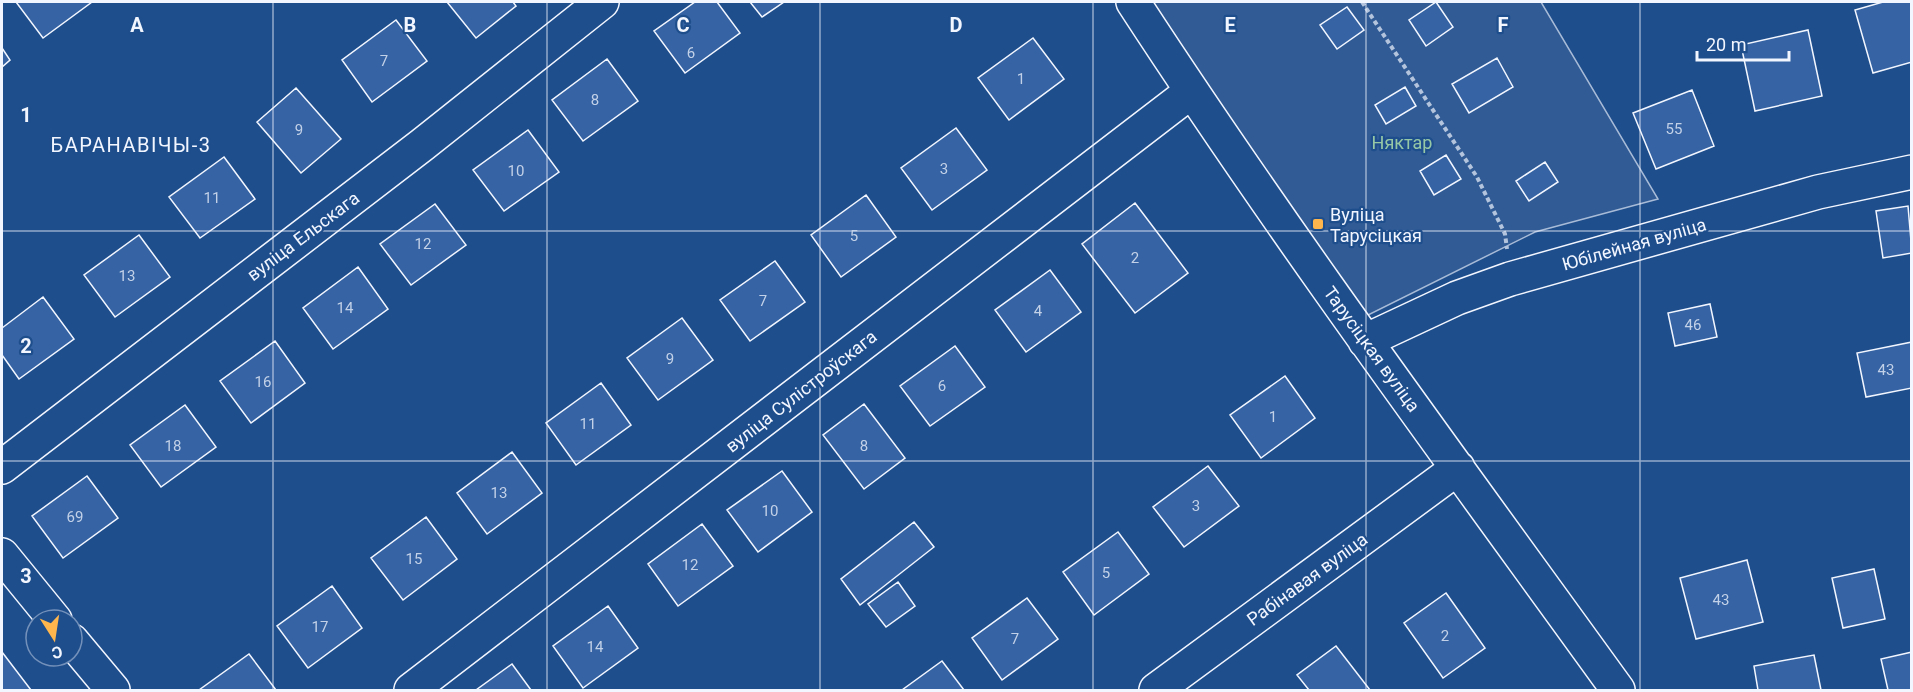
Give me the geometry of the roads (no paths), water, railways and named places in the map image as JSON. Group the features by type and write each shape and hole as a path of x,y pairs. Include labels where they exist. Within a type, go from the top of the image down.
{"street":[{"name":"вуліца Ельскага","path":"2,467 412,152 602,2"},
{"name":"Тарусіцкая вуліца","path":"1133,2 1192,92 1365,341 1618,690"},
{"name":"вуліца Сулістроўскага","path":"411,690 1192,92"},
{"name":"Юбілейная вуліца","path":"1365,341 1457,298 1510,279 1818,192 1911,172"},
{"name":"Рабінавая вуліца","path":"1156,690 1458,468"},
{"path":"2,555 45,608"},
{"path":"84,655 113,690"}],"place":[{"name":"Вуліца Тарусіцкая","path":"1318,224"}],"district":[{"name":"БАРАНАВІЧЫ-3","path":"131,145"}],"park label":[{"name":"Няктар","path":"1402,142"}]}
